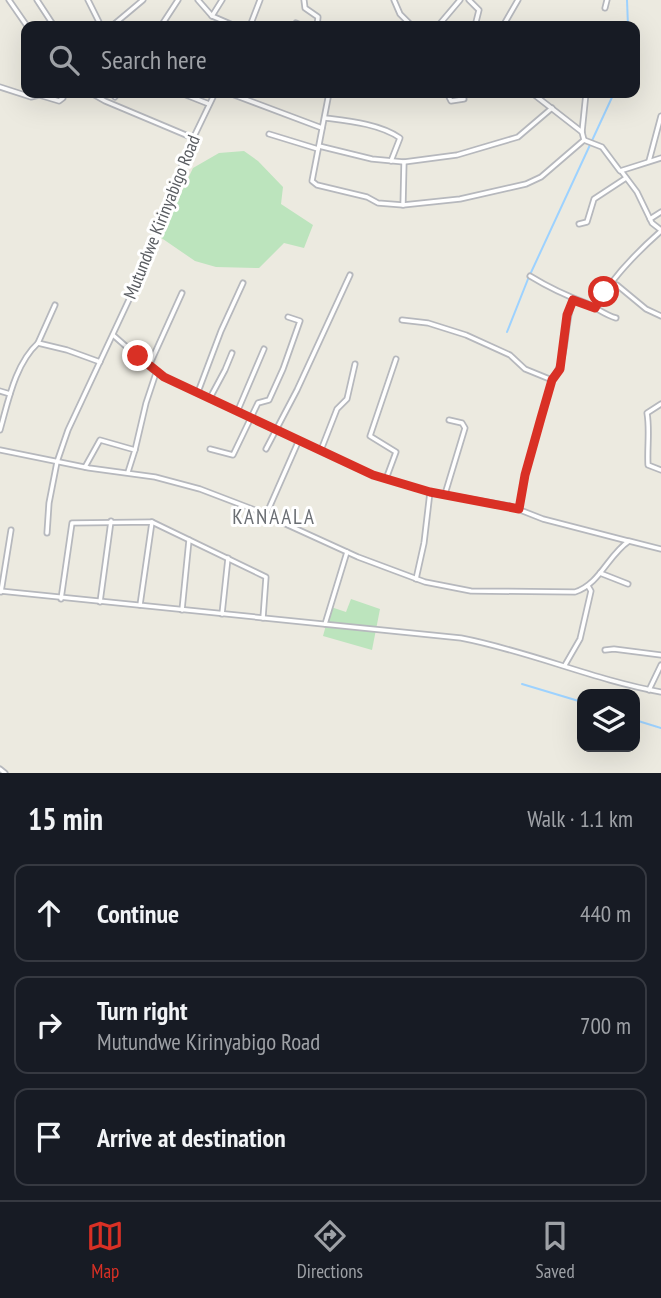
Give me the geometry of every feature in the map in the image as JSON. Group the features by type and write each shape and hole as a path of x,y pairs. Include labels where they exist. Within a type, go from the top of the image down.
{"street":[{"path":"9,0 24,21"},
{"path":"37,0 51,21"},
{"path":"88,0 98,21"},
{"path":"118,21 143,0"},
{"path":"164,21 177,0"},
{"path":"198,0 212,16 224,21"},
{"path":"212,16 222,0"},
{"path":"252,21 260,0"},
{"path":"304,0 305,8 318,17 318,21"},
{"path":"442,21 460,0"},
{"path":"469,0 479,10 476,21"},
{"path":"507,21 518,0"},
{"path":"605,9 607,0"},
{"path":"397,1 400,14 407,21"},
{"path":"0,87 21,94"},
{"path":"99,98 193,138"},
{"path":"194,98 209,104"},
{"name":"Mutundwe Kirinyabigo Road","path":"47,533 49,503 57,462 68,430 148,259 193,138 212,98"},
{"path":"242,98 322,128"},
{"path":"328,98 313,183 378,203 403,205 460,199 526,184 541,177 584,140"},
{"path":"449,98 451,102 464,99"},
{"path":"539,98 583,132"},
{"path":"584,140 586,98"},
{"path":"269,134 358,156 404,162 468,152 510,140 552,108"},
{"path":"649,162 661,116"},
{"path":"325,118 394,134 400,138 391,161"},
{"path":"584,140 602,147 637,192 650,219 661,230 641,248 595,308"},
{"path":"621,171 661,158"},
{"path":"403,205 404,162"},
{"path":"579,223 587,222 596,196 626,178"},
{"path":"650,219 661,212"},
{"path":"266,449 297,390 350,275"},
{"path":"530,276 573,300 616,318"},
{"path":"198,392 243,283"},
{"path":"612,284 617,285 646,309 661,316"},
{"path":"149,366 182,293"},
{"path":"519,509 525,475 552,380 560,369 567,315 573,300"},
{"path":"0,430 10,394 55,305"},
{"path":"209,449 233,454 259,401 269,400 289,355 300,321 288,317"},
{"path":"402,320 428,323 466,335 510,355 525,369 552,380"},
{"path":"113,335 156,373 386,479 430,492 519,509 543,519 661,549"},
{"path":"38,343 100,362"},
{"path":"238,410 264,349"},
{"path":"210,398 232,353"},
{"path":"386,479 396,452 370,436 396,359"},
{"path":"321,450 337,409 346,400 355,364"},
{"path":"128,472 156,373"},
{"path":"0,391 10,394"},
{"path":"661,404 648,413 650,429 647,447 648,465 661,470"},
{"path":"445,494 465,428 449,419"},
{"path":"85,467 98,440 135,450"},
{"path":"267,515 299,440"},
{"path":"0,450 85,467 155,477 200,489 416,579 471,591 575,592 588,586 629,541"},
{"path":"416,579 424,543 430,492"},
{"path":"100,602 111,521"},
{"path":"140,605 152,522"},
{"path":"61,599 72,523 152,522 266,577 262,618"},
{"path":"11,530 0,592 461,638 504,646 661,692"},
{"path":"183,610 190,540"},
{"path":"325,624 346,552"},
{"path":"222,614 228,558"},
{"path":"600,573 628,584"},
{"path":"565,665 580,639 591,591 588,586"},
{"path":"605,650 661,655"},
{"path":"649,690 661,665"},
{"path":"0,769 5,773"}],"green space":[{"path":"244,151 258,161 283,187 281,204 313,225 304,248 284,243 259,268 216,267 195,261 160,237 193,168 219,153"},
{"path":"351,599 380,609 372,650 323,636 331,607 346,612"}],"waterway":[{"path":"627,0 628,21"},
{"path":"507,332 528,279 612,98"},
{"path":"522,684 577,700"},
{"path":"640,722 661,728"}],"district":[{"name":"KANAALA","path":"274,517"}],"route":[{"path":"138,356 156,373 373,475 430,492 519,509 525,475 552,380 560,369 563,357 567,315 573,300 595,308 604,292"}]}
